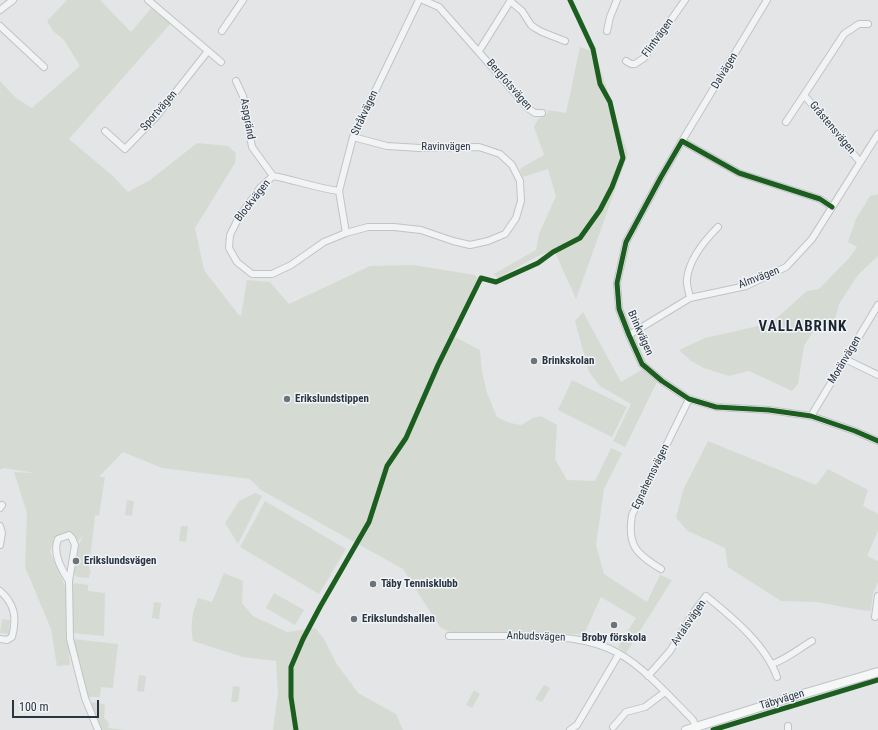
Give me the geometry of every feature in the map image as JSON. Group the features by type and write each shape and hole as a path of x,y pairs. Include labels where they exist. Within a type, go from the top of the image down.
{"main road":[{"name":"Täbyvägen","path":"686,730 878,672"}],"street":[{"path":"0,10 12,0"},
{"path":"148,0 221,62"},
{"path":"222,31 243,0"},
{"name":"Stråkvägen","path":"346,233 339,191 354,137 419,0"},
{"name":"Bergfotsvägen","path":"423,0 439,7 529,109 535,113 542,113"},
{"path":"607,31 610,17 617,0"},
{"name":"Flintvägen","path":"626,60 631,64 635,64 644,58 685,0"},
{"name":"Dalvägen","path":"682,141 768,0"},
{"name":"Bergfotsvägen","path":"479,51 511,1 522,11 531,25 535,28 565,41"},
{"name":"Gråstensvägen","path":"786,122 844,34 859,24 868,24"},
{"path":"0,26 44,67"},
{"name":"Sportvägen","path":"105,131 125,149 164,107 208,51"},
{"name":"Aspgränd","path":"236,81 243,96 252,147 273,176"},
{"name":"Gråstensvägen","path":"804,94 860,162"},
{"name":"Almvägen","path":"629,335 690,298 746,286 786,268 812,239 878,134"},
{"name":"Ravinvägen","path":"346,233 368,227 394,226 421,230 470,245 488,241 505,234 516,218 521,201 520,181 512,164 500,154 479,147 420,148 387,146 354,137"},
{"path":"682,141 739,173 820,199 832,207"},
{"name":"Brinkvägen","path":"682,141 626,242 617,282 619,309 642,364 662,381 689,399 716,407 769,410 811,416 855,431 878,441"},
{"name":"Blockvägen","path":"339,191 320,188 290,179 273,176 260,188 239,217 230,235 229,248 237,262 252,274 272,274 291,265 324,242 346,233"},
{"path":"690,298 686,280 689,268 705,240 718,227"},
{"name":"Moränvägen","path":"811,416 878,305"},
{"path":"845,359 878,375"},
{"name":"Egnahemsvägen","path":"661,569 648,562 637,551 631,539 630,527 632,515 689,399"},
{"path":"0,526 2,533 0,545"},
{"path":"69,581 61,568 56,552 56,544 58,539 69,535 75,545 69,581 70,639 85,698 98,730"},
{"path":"0,591 8,598 13,607 14,628 12,637 7,640 0,639"},
{"name":"Avtalsvägen","path":"648,676 670,651 694,612 706,596 727,612 745,630 772,664 777,677"},
{"path":"875,617 878,596"},
{"name":"Anbudsvägen","path":"449,636 577,639 595,643 619,654 648,676 694,720 696,727"},
{"path":"772,664 784,660 790,654 812,641"},
{"path":"570,730 577,725 619,654"},
{"path":"613,727 626,712 645,706 665,692"}],"shaded area":[{"path":"67,0 100,0 131,32 152,7 171,23 69,139 113,176 128,192 150,180 197,143 228,146 236,153 235,163 195,228 204,270 238,314 241,316 247,280 270,282 289,304 370,266 413,265 475,275 478,279 455,337 480,350 482,372 487,393 497,417 510,423 521,425 533,418 541,416 557,425 555,459 567,480 595,481 611,448 622,453 604,489 596,545 604,574 647,602 660,575 672,580 626,653 618,647 636,618 601,597 584,634 450,632 440,627 403,569 261,490 250,479 162,468 123,452 99,477 105,477 99,516 95,515 89,570 91,570 89,578 77,577 74,574 78,546 83,536 78,541 72,534 54,538 50,552 66,588 66,627 70,665 57,666 51,629 25,567 27,513 14,472 36,473 3,468 0,470 0,81 16,98 32,108 80,66 64,40 53,31 47,21"},
{"path":"580,47 595,52 628,154 576,299 554,250 538,256 498,278 494,274 536,250 539,234 556,196 548,169 523,177 520,171 521,168 544,155 534,127 538,119 547,114 548,110 566,113"},
{"path":"878,194 878,256 858,275 839,304 835,320 812,333 804,346 798,384 792,391 749,371 729,376 704,368 691,361 679,350 705,338 771,323 807,291 819,289 849,258 857,247 848,242 856,219 870,196"},
{"path":"583,312 621,382 643,369 657,382 625,447 613,441 631,404 600,386 589,372 575,321"},
{"path":"572,380 627,407 612,437 558,410"},
{"path":"708,441 816,485 828,469 868,490 863,506 878,514 878,531 867,556 878,561 878,582 873,594 871,611 817,602 781,601 728,567 725,548 688,531 676,518 683,490"},
{"path":"255,493 262,496 238,544 225,523 239,501"},
{"path":"127,500 134,501 132,516 125,515"},
{"path":"265,501 346,549 319,594 240,547"},
{"path":"181,526 188,526 186,542 179,541"},
{"path":"224,573 243,581 242,603 253,616 287,632 315,628 324,639 336,663 358,693 396,714 403,730 273,730 278,692 276,661 243,657 193,641 192,619 198,598 212,602"},
{"path":"75,583 88,585 88,591 105,593 104,636 73,633 73,585"},
{"path":"274,593 304,610 295,625 266,608"},
{"path":"154,602 161,603 159,619 152,618"},
{"path":"2,619 10,620 9,634 0,633"},
{"path":"73,639 118,644 113,688 101,687 100,697 87,697"},
{"path":"139,675 146,676 144,692 137,691"},
{"path":"544,685 550,688 542,702 535,699"},
{"path":"233,686 240,687 238,702 231,702"},
{"path":"474,690 480,694 472,708 466,705"},
{"path":"93,702 103,704 105,706 104,718 109,723 108,728 126,730 102,730 90,705"}],"cycle path":[{"path":"296,730 291,697 291,667 303,639 320,607 369,522 387,466 406,438 438,365 481,278 496,282 538,263 553,252 580,238 600,210 612,187 623,158 610,102 600,84 593,49 570,0"},
{"path":"832,207 820,199 739,173 682,141 626,242 617,283 619,309 642,364 662,381 689,399 716,407 769,410 811,416 855,431 878,441"},
{"path":"713,730 878,680"}],"place":[{"name":"Brinkskolan","path":"534,361"},
{"name":"Erikslundstippen","path":"287,399"},
{"name":"Erikslundsvägen","path":"76,561"},
{"name":"Täby Tennisklubb","path":"373,584"},
{"name":"Erikslundshallen","path":"354,619"},
{"name":"Broby förskola","path":"614,625"}],"district":[{"name":"VALLABRINK","path":"803,327"}]}
